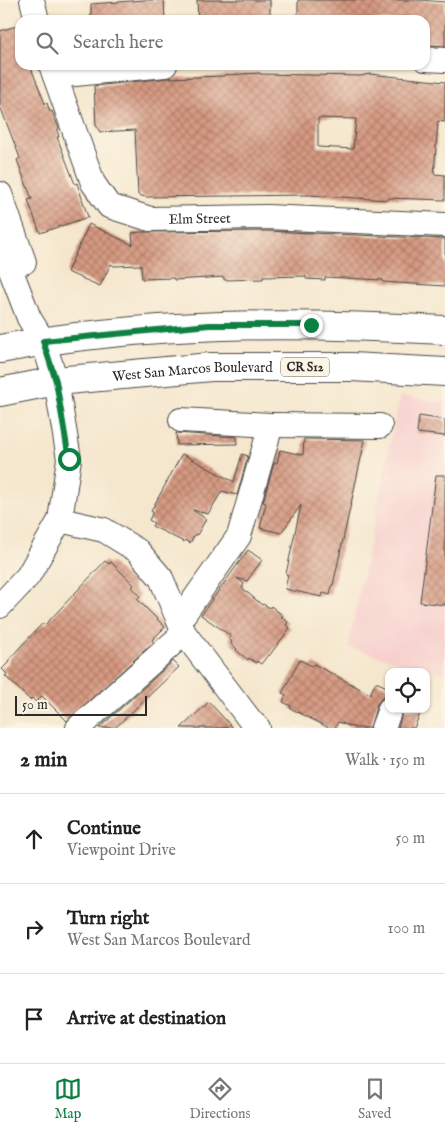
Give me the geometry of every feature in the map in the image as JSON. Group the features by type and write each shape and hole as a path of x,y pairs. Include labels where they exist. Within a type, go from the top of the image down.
{"main road":[{"path":"0,349 43,341 209,325 352,325 445,330"},
{"name":"West San Marcos Boulevard","path":"0,392 56,381 211,367 351,367 445,372"}],"street":[{"path":"32,0 36,15"},
{"path":"430,59 445,60"},
{"path":"53,71 72,70"},
{"name":"Elm Street","path":"53,71 93,183 109,206 150,218 267,217 445,225"},
{"path":"0,606 28,576 60,520 69,459 56,381 43,341 40,312 2,208"},
{"path":"0,242 29,318 43,341"},
{"path":"181,420 271,425 380,426"},
{"path":"78,728 182,627 239,536 271,425"},
{"path":"60,520 104,530 138,550 161,578 182,627 250,720 258,728"},
{"path":"383,728 389,713"}],"shaded area":[{"path":"400,396 445,403 445,672 430,671 430,668 420,668 348,647"}],"building":[{"path":"164,0 165,15 91,15 91,4"},
{"path":"197,0 270,0 270,15 198,15"},
{"path":"298,0 420,0 445,2 445,46 430,45 430,15 298,15"},
{"path":"15,26 15,70 32,70 45,104 47,103 50,112 52,111 59,129 57,130 59,137 57,137 75,184 77,183 88,217 40,233 28,200 32,199 17,160 20,158 0,106 0,31"},
{"path":"260,73 360,76 370,74 445,82 445,122 438,121 434,174 445,175 445,200 388,198 388,200 309,195 146,197 138,195 135,130 100,132 96,125 94,86 167,78","holes":["318,118 356,119 353,149 318,147"]},
{"path":"89,224 133,245 132,233 141,232 267,231 445,239 445,286 325,277 325,280 306,279 306,276 224,280 224,277 174,280 174,278 142,279 141,265 114,266 111,264 100,286 67,272"},
{"path":"419,416 445,420 445,436 417,433"},
{"path":"176,433 237,437 237,444 177,445"},
{"path":"304,439 365,440 333,585 330,595 323,593 322,597 285,589 288,575 286,574 301,505 281,533 260,528 266,503 263,502 274,463 277,463 280,450 303,455"},
{"path":"182,454 234,482 242,454 248,456 237,495 222,491 208,514 193,510 206,519 190,543 185,540 184,542 152,526 154,523 149,520 153,512 151,511"},
{"path":"436,475 445,475 445,605 420,602"},
{"path":"248,550 262,560 247,581 237,578 244,584 242,588 262,605 270,608 271,606 283,616 281,617 288,622 286,625 290,628 261,664 249,658 248,660 231,644 232,642 229,639 231,636 201,615"},
{"path":"105,561 109,564 111,562 134,585 132,587 140,596 137,599 165,627 152,640 154,642 67,721 42,696 36,702 32,698 30,700 5,676 7,674 2,669 20,647 43,623 45,625"},
{"path":"300,660 312,666 314,664 370,694 376,682 385,686 385,697 377,704 370,728 356,728 338,722 335,728 329,728 290,708 291,706 283,702 286,695 282,693"},
{"path":"173,661 179,667 115,728 99,728"},
{"path":"209,702 233,728 181,728"},
{"path":"402,713 420,713 414,728 398,728"}],"route":[{"path":"69,459 56,381 43,341 209,325 311,325"}]}
